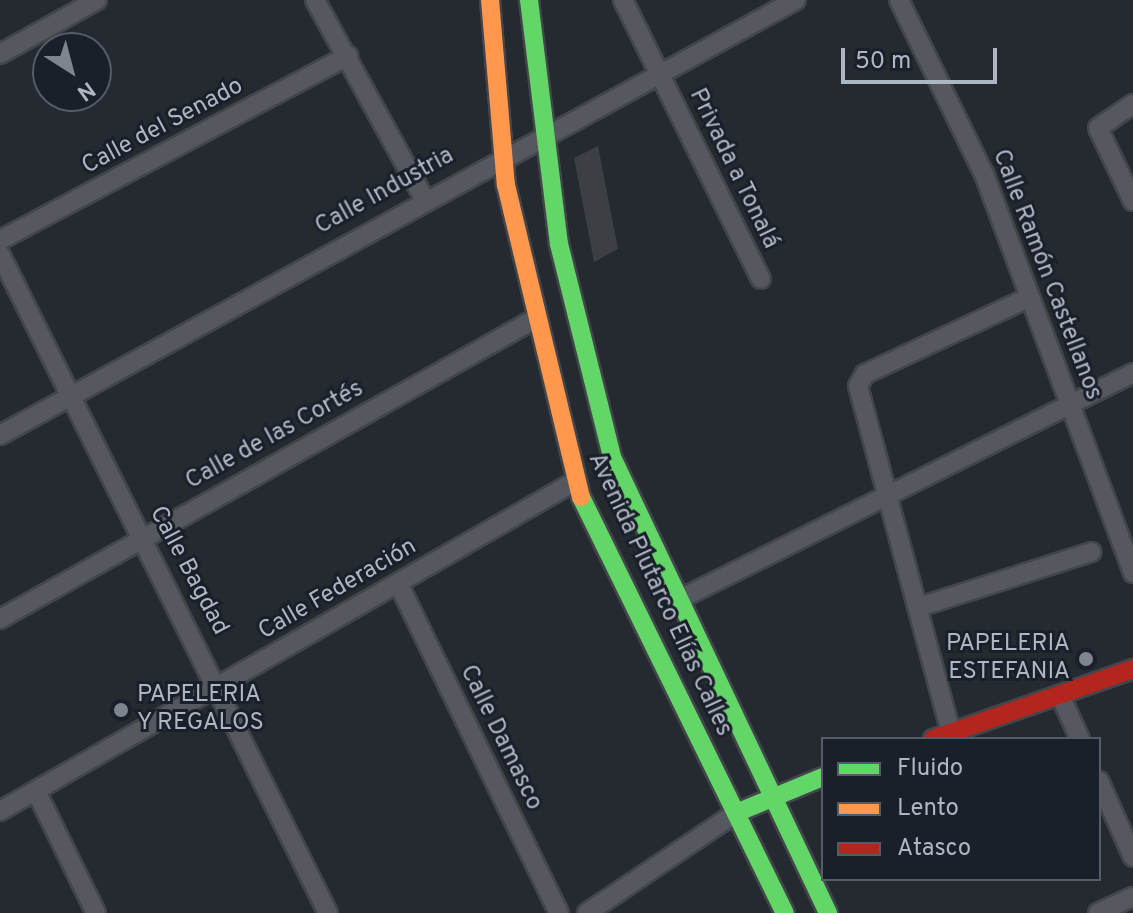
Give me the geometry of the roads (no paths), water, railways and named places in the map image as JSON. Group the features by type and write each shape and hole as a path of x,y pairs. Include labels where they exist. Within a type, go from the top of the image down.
{"main road":[{"name":"Avenida Plutarco Elías Calles","path":"490,0 502,154 533,320 574,482 785,913"},
{"name":"Avenida Plutarco Elías Calles","path":"529,0 540,135 568,292 612,457 828,913"},
{"path":"939,737 1133,669"},
{"path":"736,813 770,795 821,778"}],"street":[{"path":"0,54 97,0"},
{"path":"315,0 424,198"},
{"name":"Privada a Tonalá","path":"623,0 761,279"},
{"name":"Calle Industria","path":"0,435 502,154 663,79 796,0"},
{"name":"Calle Ramón Castellanos","path":"899,0 984,174 1133,573"},
{"name":"Calle del Senado","path":"0,240 348,56"},
{"path":"1133,104 1098,128 1133,201"},
{"name":"Calle Bagdad","path":"0,254 142,537 221,685 328,913"},
{"path":"951,733 860,379 1030,297"},
{"name":"Calle de las Cortés","path":"0,619 533,320"},
{"path":"678,600 1133,373"},
{"name":"Calle Federación","path":"0,811 574,482"},
{"path":"919,607 1091,552"},
{"name":"Calle Damasco","path":"398,583 559,913"},
{"path":"1060,695 1079,737"},
{"path":"1101,785 1133,857"},
{"path":"36,791 96,913"},
{"path":"587,913 736,813"},
{"path":"1098,913 1133,897"}],"place":[{"name":"PAPELERIA ESTEFANIA","path":"1086,659"},
{"name":"PAPELERIA Y REGALOS","path":"121,710"}]}
